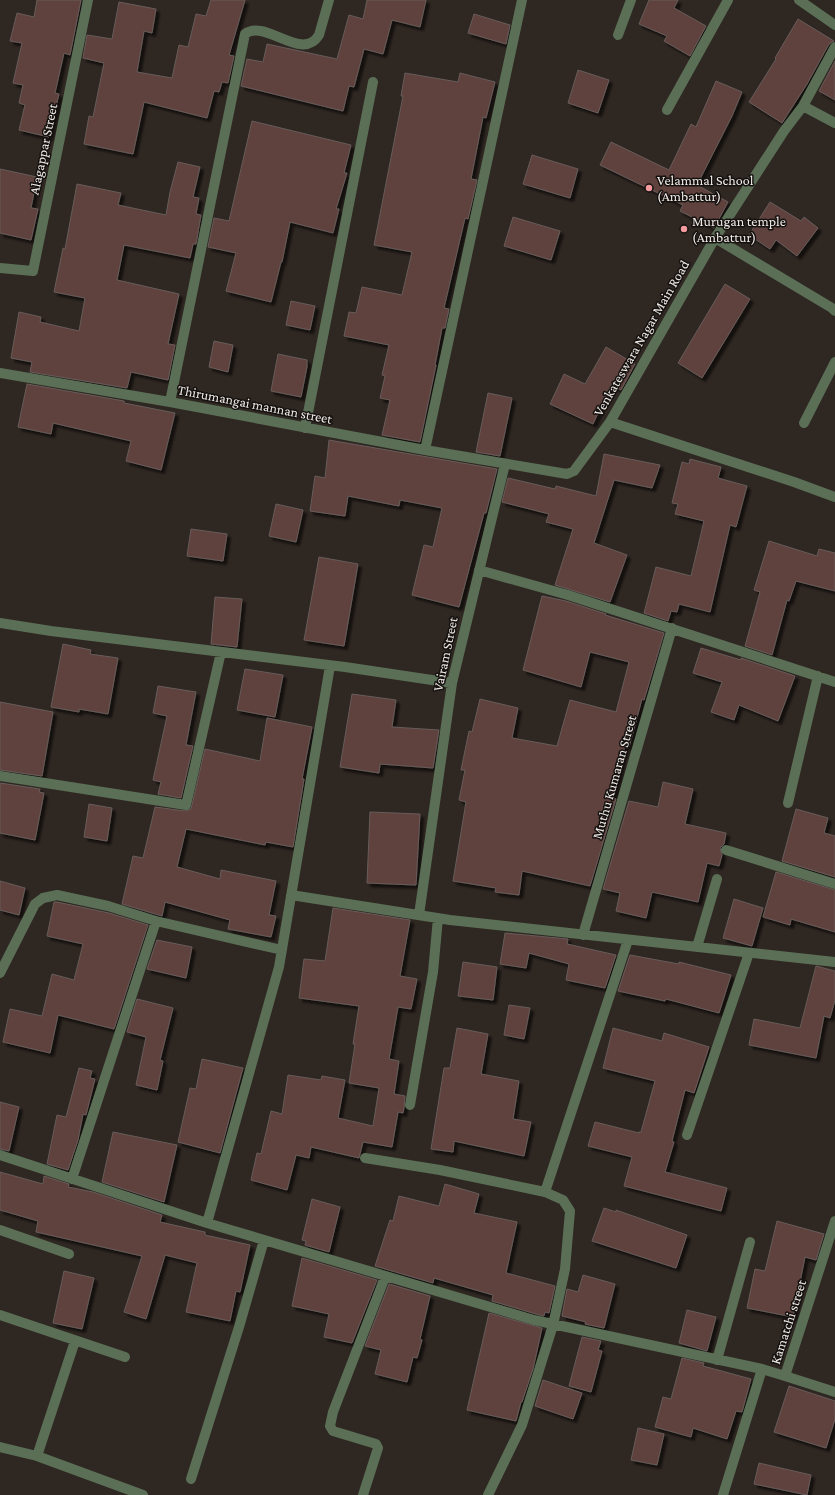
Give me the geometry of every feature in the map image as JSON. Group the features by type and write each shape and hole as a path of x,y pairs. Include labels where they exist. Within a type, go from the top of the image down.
{"street":[{"name":"Alagappar Street","path":"0,268 33,271 88,0"},
{"path":"170,402 245,34 259,30 297,44 310,43 319,35 330,0"},
{"path":"426,450 522,0"},
{"path":"618,35 632,0"},
{"path":"667,110 728,0"},
{"path":"799,0 835,25"},
{"name":"Venkateswara Nagar Main Road","path":"505,464 567,474 574,472 610,422 716,238 784,131 803,106 835,47"},
{"path":"305,428 373,82"},
{"path":"803,106 835,123"},
{"path":"716,238 835,311"},
{"path":"804,423 835,362"},
{"name":"Thirumangai mannan street","path":"0,373 170,402 505,464"},
{"path":"610,422 794,482 835,497"},
{"name":"Vairam Street","path":"419,915 452,682 505,464"},
{"path":"479,570 568,595 835,682"},
{"path":"0,623 51,631 345,667 452,682"},
{"name":"Muthu Kumaran Street","path":"584,935 672,628"},
{"path":"0,776 186,805 221,652"},
{"path":"207,1223 279,967 330,666"},
{"path":"788,804 818,676"},
{"path":"726,850 835,884"},
{"path":"698,947 717,879"},
{"path":"291,894 438,918 835,962"},
{"path":"0,974 26,918 35,904 43,898 57,895 108,906 156,921 282,950"},
{"path":"410,1105 433,972 438,918"},
{"path":"72,1179 156,921"},
{"path":"545,1192 628,940"},
{"path":"687,1135 749,953"},
{"path":"0,1155 207,1223 534,1320 762,1369"},
{"path":"365,1158 440,1170 545,1192 563,1200 570,1211 565,1269 553,1325 522,1425 488,1495"},
{"name":"Kamatchi street","path":"723,1495 762,1369 785,1376 835,1221"},
{"path":"0,1230 69,1254"},
{"path":"190,1479 239,1327 264,1240"},
{"path":"717,1360 750,1242"},
{"path":"363,1495 378,1448 376,1444 333,1431 330,1426 333,1412 385,1277"},
{"path":"0,1315 125,1357"},
{"path":"37,1456 75,1341"},
{"path":"785,1376 835,1392"},
{"path":"0,1447 37,1456 143,1495"}],"building":[{"path":"37,0 81,0 70,55 64,53 55,93 59,94 49,137 19,130 25,105 19,103 23,85 13,83 22,43 10,41 17,13 34,17"},
{"path":"211,0 245,0 229,55 234,56 228,83 222,82 219,92 214,91 207,118 144,102 133,154 84,144 89,116 93,117 104,63 83,58 87,35 112,39 119,2 156,9 152,33 144,31 137,72 172,78 179,45 188,47 196,14 206,16"},
{"path":"367,0 426,0 420,27 392,20 383,54 364,49 354,87 349,86 343,111 241,86 247,59 263,62 267,44 337,59 349,15 363,19"},
{"path":"649,0 678,0 674,8 706,26 690,56 664,41 667,36 639,24"},
{"path":"474,14 510,25 506,44 468,33"},
{"path":"798,19 834,41 829,44 807,84 782,123 749,102 776,59 775,58"},
{"path":"835,61 835,100 819,91"},
{"path":"578,70 609,80 598,113 568,103"},
{"path":"405,73 458,82 460,73 495,82 486,118 483,117 471,179 477,180 468,219 465,218 444,308 449,309 445,328 442,328 420,442 382,435 390,400 380,398 385,376 382,375 389,345 344,336 349,312 356,313 362,287 402,295 412,252 374,245 403,96 401,96"},
{"path":"716,81 742,92 732,116 697,185 728,202 714,228 680,211 683,205 600,165 611,142 669,170 691,124 696,127"},
{"path":"252,121 351,145 344,173 347,173 336,209 339,209 333,233 290,222 282,262 271,302 226,291 236,253 208,247 214,218 229,221"},
{"path":"532,155 578,169 570,198 523,184"},
{"path":"178,162 200,167 193,197 199,198 196,214 201,215 196,244 193,244 190,258 124,245 117,280 179,294 168,344 175,345 168,380 131,372 127,388 30,372 32,362 11,358 19,312 41,317 40,322 79,331 85,298 54,292 63,248 65,249 77,184 121,193 118,205 166,215"},
{"path":"0,169 37,177 31,208 38,209 31,240 0,233"},
{"path":"770,202 801,221 804,217 818,228 797,256 776,240 770,249 749,235"},
{"path":"513,217 560,231 551,260 504,246"},
{"path":"725,284 750,299 702,378 678,363"},
{"path":"291,301 315,306 310,330 286,325"},
{"path":"214,341 233,345 228,372 209,367"},
{"path":"606,347 635,364 621,390 611,385 593,424 550,404 564,374 585,384"},
{"path":"278,354 307,360 301,397 271,391"},
{"path":"27,384 124,401 124,403 175,413 161,470 126,461 131,441 53,423 51,434 18,427"},
{"path":"488,393 512,398 500,456 476,452"},
{"path":"329,440 497,469 459,607 412,595 424,545 433,547 442,508 400,500 399,506 348,496 345,516 310,511 315,476 325,478"},
{"path":"604,454 660,465 652,488 614,480 594,543 627,555 610,602 555,585 573,529 546,522 549,514 502,502 508,478 555,489 556,486 596,496"},
{"path":"690,459 721,467 718,478 747,486 736,527 730,525 710,612 679,604 677,612 671,611 668,621 644,613 656,567 691,576 704,521 675,514 678,504 672,503 682,462 689,464"},
{"path":"276,504 303,510 296,542 269,536"},
{"path":"191,529 227,534 223,561 187,556"},
{"path":"769,541 817,556 819,549 835,553 835,591 796,581 789,601 787,600 772,655 745,646 760,592 754,590"},
{"path":"319,557 358,564 344,646 304,640"},
{"path":"542,596 566,601 606,614 605,615 664,633 644,700 642,699 629,747 625,745 613,798 616,799 590,886 522,871 519,895 495,892 496,888 453,881 466,802 459,800 465,770 461,770 469,731 472,732 480,699 518,708 512,738 557,746 570,700 616,712 629,662 590,652 581,687 523,670"},
{"path":"215,597 242,599 237,647 211,644"},
{"path":"63,644 91,650 90,654 118,658 108,714 79,709 79,712 51,707"},
{"path":"701,648 741,660 741,658 795,676 778,721 739,705 734,720 711,712 722,682 693,673"},
{"path":"245,669 283,675 275,717 237,710"},
{"path":"158,686 196,692 186,745 193,746 181,798 158,794 161,782 153,780 167,716 153,713"},
{"path":"352,694 396,700 392,727 439,730 433,768 380,764 379,773 340,767"},
{"path":"0,702 53,712 42,776 0,770"},
{"path":"267,718 312,727 302,779 304,779 293,847 266,842 265,845 186,829 177,867 220,879 221,870 276,881 269,915 276,916 271,937 228,929 230,920 165,902 162,916 122,904 133,856 143,858 155,807 185,811 191,809 205,749 260,761"},
{"path":"663,782 693,789 685,824 726,833 724,844 720,848 722,855 719,866 707,863 698,902 652,892 646,918 616,911 620,893 603,889 629,801 658,807"},
{"path":"0,783 40,789 39,792 44,793 35,840 0,833"},
{"path":"89,804 112,808 107,841 84,837"},
{"path":"796,809 828,818 824,833 835,836 835,877 782,861"},
{"path":"370,812 420,814 416,885 367,883"},
{"path":"776,872 835,890 835,932 791,919 790,925 763,917"},
{"path":"0,881 25,888 19,915 0,910"},
{"path":"734,899 763,908 752,946 723,938"},
{"path":"54,902 109,913 148,925 114,1029 58,1015 50,1053 3,1042 10,1009 42,1016 52,974 74,980 83,944 47,936"},
{"path":"333,908 410,920 400,976 417,979 411,1009 398,1007 389,1059 399,1061 394,1094 405,1096 404,1108 403,1113 398,1112 392,1147 363,1142 359,1158 311,1147 309,1158 296,1155 287,1190 251,1180 257,1153 261,1154 271,1111 282,1114 288,1075 321,1080 322,1076 345,1080 338,1118 373,1126 379,1088 349,1083 359,1006 299,998 304,959 325,961"},
{"path":"505,933 568,939 567,944 616,955 605,988 566,980 569,964 529,953 526,968 500,964"},
{"path":"157,940 192,947 186,978 147,969"},
{"path":"630,955 679,964 679,962 731,975 719,1013 666,999 665,1001 618,991"},
{"path":"463,962 497,967 493,1000 458,996"},
{"path":"816,966 835,971 835,1000 830,1018 824,1016 816,1058 749,1045 754,1019 800,1028"},
{"path":"137,999 173,1008 160,1060 163,1061 157,1090 136,1085 146,1037 127,1032"},
{"path":"509,1005 530,1008 524,1039 504,1035"},
{"path":"457,1028 488,1034 481,1074 519,1081 513,1119 531,1122 524,1156 454,1141 453,1152 431,1149 444,1068 450,1068"},
{"path":"613,1028 662,1041 664,1033 709,1047 694,1093 685,1090 672,1141 674,1142 665,1172 727,1188 721,1211 624,1186 632,1157 588,1146 595,1122 639,1133 641,1132 655,1081 603,1068"},
{"path":"202,1059 243,1068 220,1153 178,1142 190,1088 196,1089"},
{"path":"79,1068 92,1071 90,1078 95,1079 86,1115 83,1114 78,1140 68,1170 47,1164 57,1115 66,1117"},
{"path":"0,1102 19,1107 9,1151 0,1149"},
{"path":"113,1132 177,1145 164,1202 102,1182"},
{"path":"0,1172 43,1184 44,1176 69,1184 68,1187 93,1192 162,1215 160,1222 205,1232 205,1235 250,1245 240,1292 236,1291 230,1321 186,1312 197,1263 165,1255 146,1319 124,1312 142,1256 36,1232 38,1221 0,1210"},
{"path":"445,1184 479,1194 474,1213 517,1222 506,1273 555,1286 549,1313 545,1312 544,1316 536,1314 492,1301 493,1295 434,1278 433,1283 375,1266 390,1220 393,1221 399,1196 439,1206"},
{"path":"312,1199 340,1207 329,1252 305,1245 306,1241 302,1240"},
{"path":"604,1208 616,1212 616,1210 687,1235 676,1268 592,1241"},
{"path":"777,1221 824,1234 816,1260 805,1257 793,1317 747,1308 755,1269 765,1271"},
{"path":"302,1258 377,1280 352,1343 324,1337 329,1314 292,1306"},
{"path":"64,1271 94,1278 82,1329 53,1323"},
{"path":"583,1275 615,1284 604,1328 585,1324 586,1322 562,1316 567,1289 578,1292"},
{"path":"389,1284 430,1296 420,1339 422,1340 417,1358 413,1357 407,1382 375,1374 381,1350 365,1346"},
{"path":"687,1310 716,1317 707,1351 679,1343"},
{"path":"489,1313 542,1328 533,1369 516,1421 467,1410"},
{"path":"582,1337 601,1341 598,1350 602,1351 591,1392 569,1386"},
{"path":"682,1358 704,1363 703,1366 751,1379 742,1412 736,1411 727,1439 693,1428 691,1437 655,1427 663,1397 671,1399"},
{"path":"543,1380 582,1393 573,1419 535,1406"},
{"path":"789,1386 835,1401 835,1419 826,1448 774,1432"},
{"path":"638,1428 664,1434 657,1465 631,1460"},
{"path":"759,1463 811,1475 807,1495 754,1484"}],"place":[{"name":"Velammal School (Ambattur)","path":"649,188"},
{"name":"Murugan temple (Ambattur)","path":"684,229"}]}
